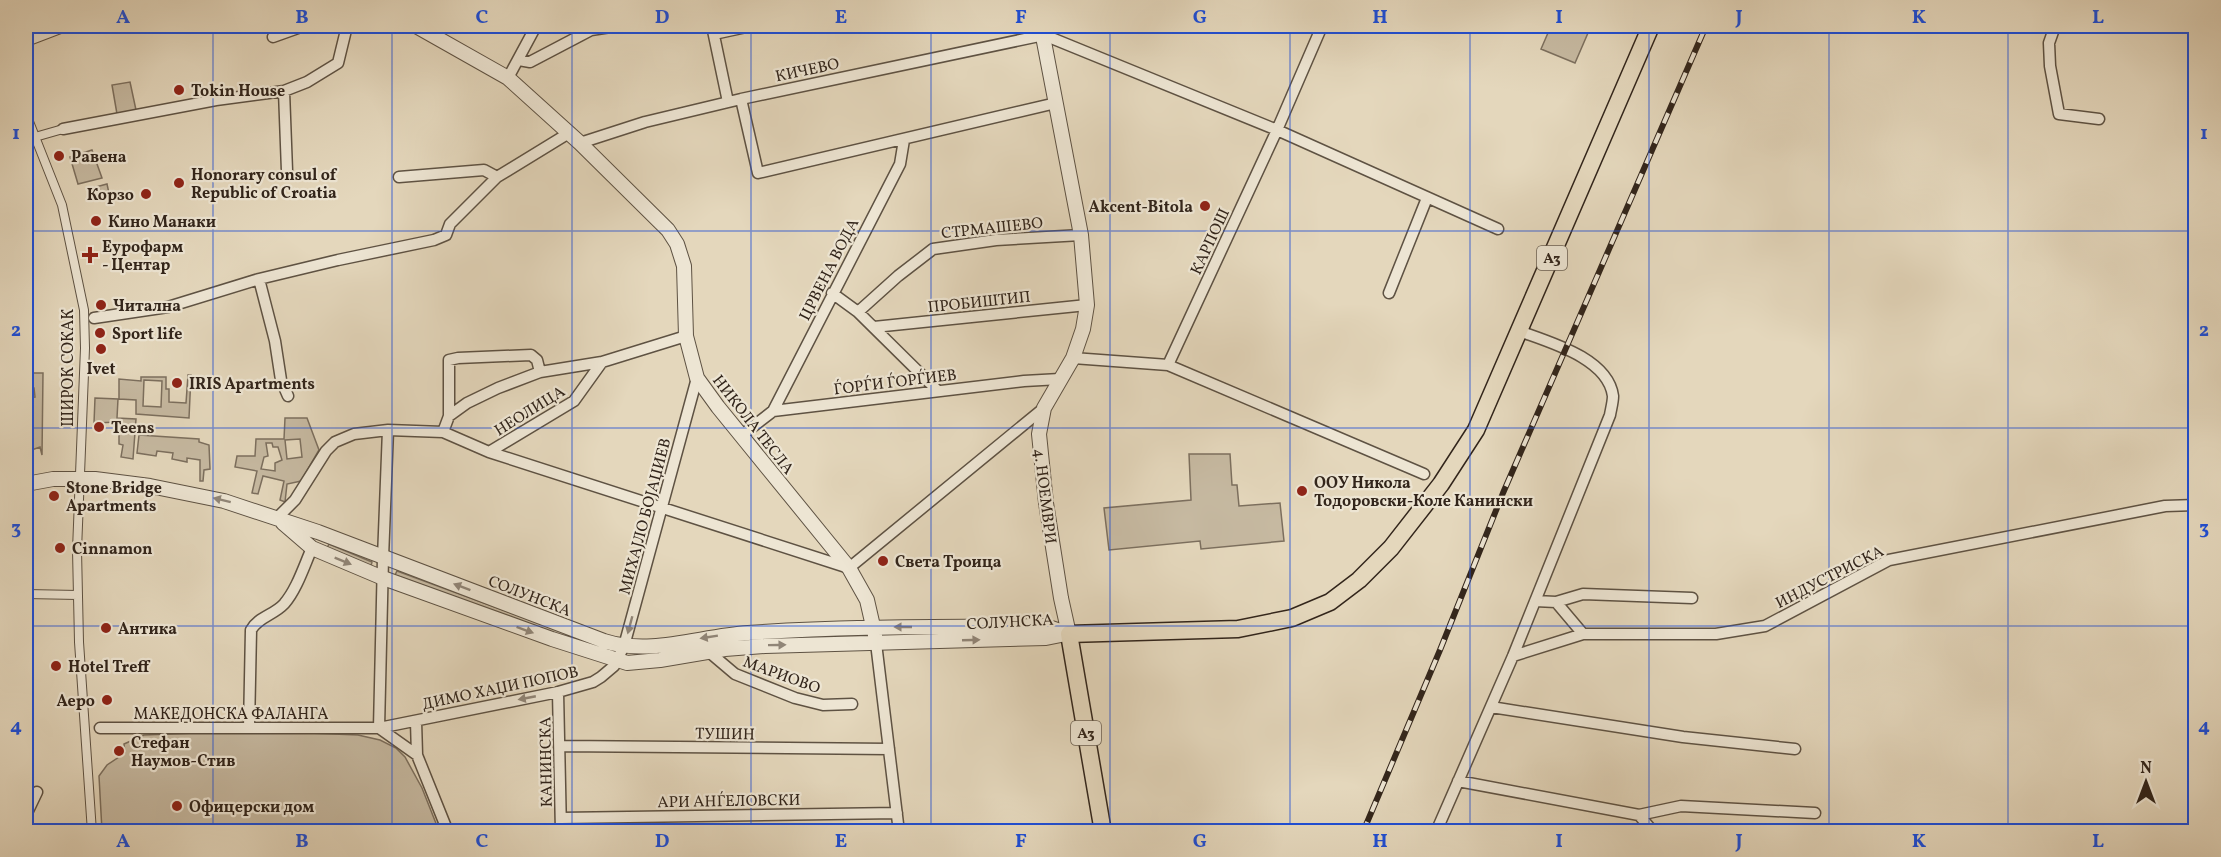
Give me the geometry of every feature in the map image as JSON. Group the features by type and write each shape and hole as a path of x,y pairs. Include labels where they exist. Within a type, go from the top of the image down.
{"main road":[{"name":"A3","path":"1069,634 1238,629 1292,618 1330,602 1359,580 1390,548 1441,484 1476,430 1651,26"},
{"name":"4. НОЕМВРИ","path":"1069,634 1103,831"}],"street":[{"path":"26,39 60,26"},
{"path":"273,37 301,27 338,26"},
{"path":"35,137 63,129 216,100 284,91 307,82 336,64 340,57 347,26"},
{"name":"НИКОЛА ТЕСЛА","path":"416,26 508,78 658,219 677,244 684,266 686,336 697,378 849,568 867,600 874,627 899,831"},
{"path":"508,78 536,26"},
{"path":"519,60 530,62 591,30 617,26"},
{"path":"728,102 713,30 751,26"},
{"name":"КАРПОШ","path":"1168,365 1277,130 1322,26"},
{"path":"2055,26 2049,43 2050,66 2059,114 2099,119"},
{"path":"1043,31 1277,130 1498,229"},
{"name":"КИЧЕВО","path":"94,318 168,307 259,279 435,240 446,235 450,224 497,177 574,138 1043,31"},
{"name":"4. НОЕМВРИ","path":"1043,31 1081,235 1087,305 1083,329 1073,358 1044,408 1039,434 1061,598 1069,634"},
{"path":"284,91 287,171"},
{"path":"741,99 758,173 1056,102"},
{"name":"ШИРОК СОКАК","path":"26,114 62,205 84,310 78,595 83,728 92,831"},
{"name":"ЦРВЕНА ВОДА","path":"773,411 900,164 904,140"},
{"path":"399,177 484,170 497,177"},
{"path":"1389,293 1427,198"},
{"name":"СТРМАШЕВО","path":"858,312 898,276 933,249 996,240 1081,235"},
{"path":"259,279 275,341 281,380 288,396"},
{"path":"832,293 858,312 938,391"},
{"name":"ПРОБИШТИП","path":"874,327 1087,305"},
{"path":"1436,831 1513,656 1610,415 1612,396 1605,377 1590,363 1565,348 1519,331"},
{"path":"449,416 467,403 540,372 602,362 686,336"},
{"path":"443,432 449,416 449,360 531,355 537,360 540,372"},
{"path":"1073,358 1168,365 1424,474"},
{"name":"НЕОЛИЦА","path":"489,452 574,401 602,362"},
{"name":"МИХАЈЛО БОЈАЏИЕВ","path":"617,661 624,646 697,378"},
{"name":"ЃОРЃИ ЃОРЃИЕВ","path":"773,411 1024,381 1060,379"},
{"path":"277,518 295,500 326,451 335,442 354,434 388,430 443,432 489,452 849,568 1044,408"},
{"path":"742,435 773,411"},
{"path":"388,430 379,728 417,755"},
{"name":"СОЛУНСКА","path":"26,484 45,479 109,480 224,501 277,518 624,646 649,647 732,634 874,627 1046,626 1069,634"},
{"name":"ИНДУСТРИСКА","path":"1513,656 1583,634 1716,634 1765,626 1889,560 2164,506 2196,505"},
{"name":"СОЛУНСКА","path":"277,518 312,548 383,578 617,661 651,661 765,645 1046,638 1069,634"},
{"path":"249,728 251,630 255,623 285,603 312,548"},
{"path":"26,594 78,595"},
{"path":"1535,601 1556,602 1583,594 1692,598"},
{"path":"1556,602 1583,634"},
{"name":"МАРИОВО","path":"709,652 735,674 795,698 824,705 852,704"},
{"name":"ДИМО ХАЏИ ПОПОВ","path":"416,721 558,692 602,678 617,661"},
{"name":"КАНИНСКА","path":"558,692 561,831"},
{"path":"1491,707 1683,737 1795,749"},
{"path":"416,721 417,755 448,831"},
{"name":"МАКЕДОНСКА ФАЛАНГА","path":"83,728 379,728 416,721"},
{"name":"ТУШИН","path":"560,746 889,749"},
{"path":"1458,781 1640,815 1681,806 1815,813"},
{"path":"26,815 37,792"},
{"name":"АРИ АНЃЕЛОВСКИ","path":"561,818 897,813"},
{"path":"1640,815 1650,828 1660,831"}],"shaded area":[{"path":"1551,26 1591,26 1575,63 1541,49"},
{"path":"130,82 136,110 117,114 112,85"},
{"path":"92,150 102,178 78,184 70,157"},
{"path":"107,184 110,198 94,197 92,188"},
{"path":"26,373 43,373 42,455 40,447 26,452 26,398 35,397 34,388 26,389"},
{"path":"188,375 191,375 189,418 136,414 136,400 119,399 119,379 141,381 141,377 166,377 169,402 186,403","holes":["144,380 162,381 161,407 143,406"]},
{"path":"95,398 118,399 117,418 136,419 133,459 121,457 123,445 119,444 119,422 94,423"},
{"path":"285,418 307,418 319,450 301,481 287,484 285,502 280,500 284,481 263,476 258,494 252,493 257,471 235,467 237,456 255,456 256,439 284,439","holes":["300,439 302,457 287,459 285,440","266,443 272,443 273,447 278,447 282,460 275,463 275,471 261,469 264,457 268,456"]},
{"path":"139,435 199,439 199,442 209,445 210,469 204,470 203,481 200,481 200,460 187,458 187,462 172,459 173,453 157,451 156,456 137,453"},
{"path":"1189,454 1230,454 1232,485 1237,485 1239,506 1280,503 1284,541 1201,549 1200,541 1109,550 1104,508 1191,500"},
{"path":"329,544 372,562 371,566 327,548"},
{"path":"397,571 598,645 597,649 395,575"},
{"path":"308,733 358,735 380,740 396,748 405,757 422,788 439,831 102,831 99,776 107,765 125,753 124,744 144,735"}],"railway":[{"path":"1363,832 1503,493 1706,26"}],"place":[{"name":"Tokin House","path":"179,90"},
{"name":"Равена","path":"59,156"},
{"name":"Honorary consul of Republic of Croatia","path":"179,183"},
{"name":"Корзо","path":"146,194"},
{"name":"Akcent-Bitola","path":"1205,206"},
{"name":"Кино Манаки","path":"96,221"},
{"name":"Еурофарм - Центар","path":"90,255"},
{"name":"Читална","path":"101,305"},
{"name":"Sport life","path":"100,333"},
{"name":"Ivet","path":"101,349"},
{"name":"IRIS Apartments","path":"177,383"},
{"name":"Teens","path":"99,427"},
{"name":"ООУ Никола Тодоровски-Коле Канински","path":"1302,491"},
{"name":"Stone Bridge Apartments","path":"54,496"},
{"name":"Cinnamon","path":"60,548"},
{"name":"Света Троица","path":"883,561"},
{"name":"Антика","path":"106,628"},
{"name":"Hotel Treff","path":"56,666"},
{"name":"Аеро","path":"107,700"},
{"name":"Стефан Наумов-Стив","path":"119,751"},
{"name":"Офицерски дом","path":"177,806"}]}
